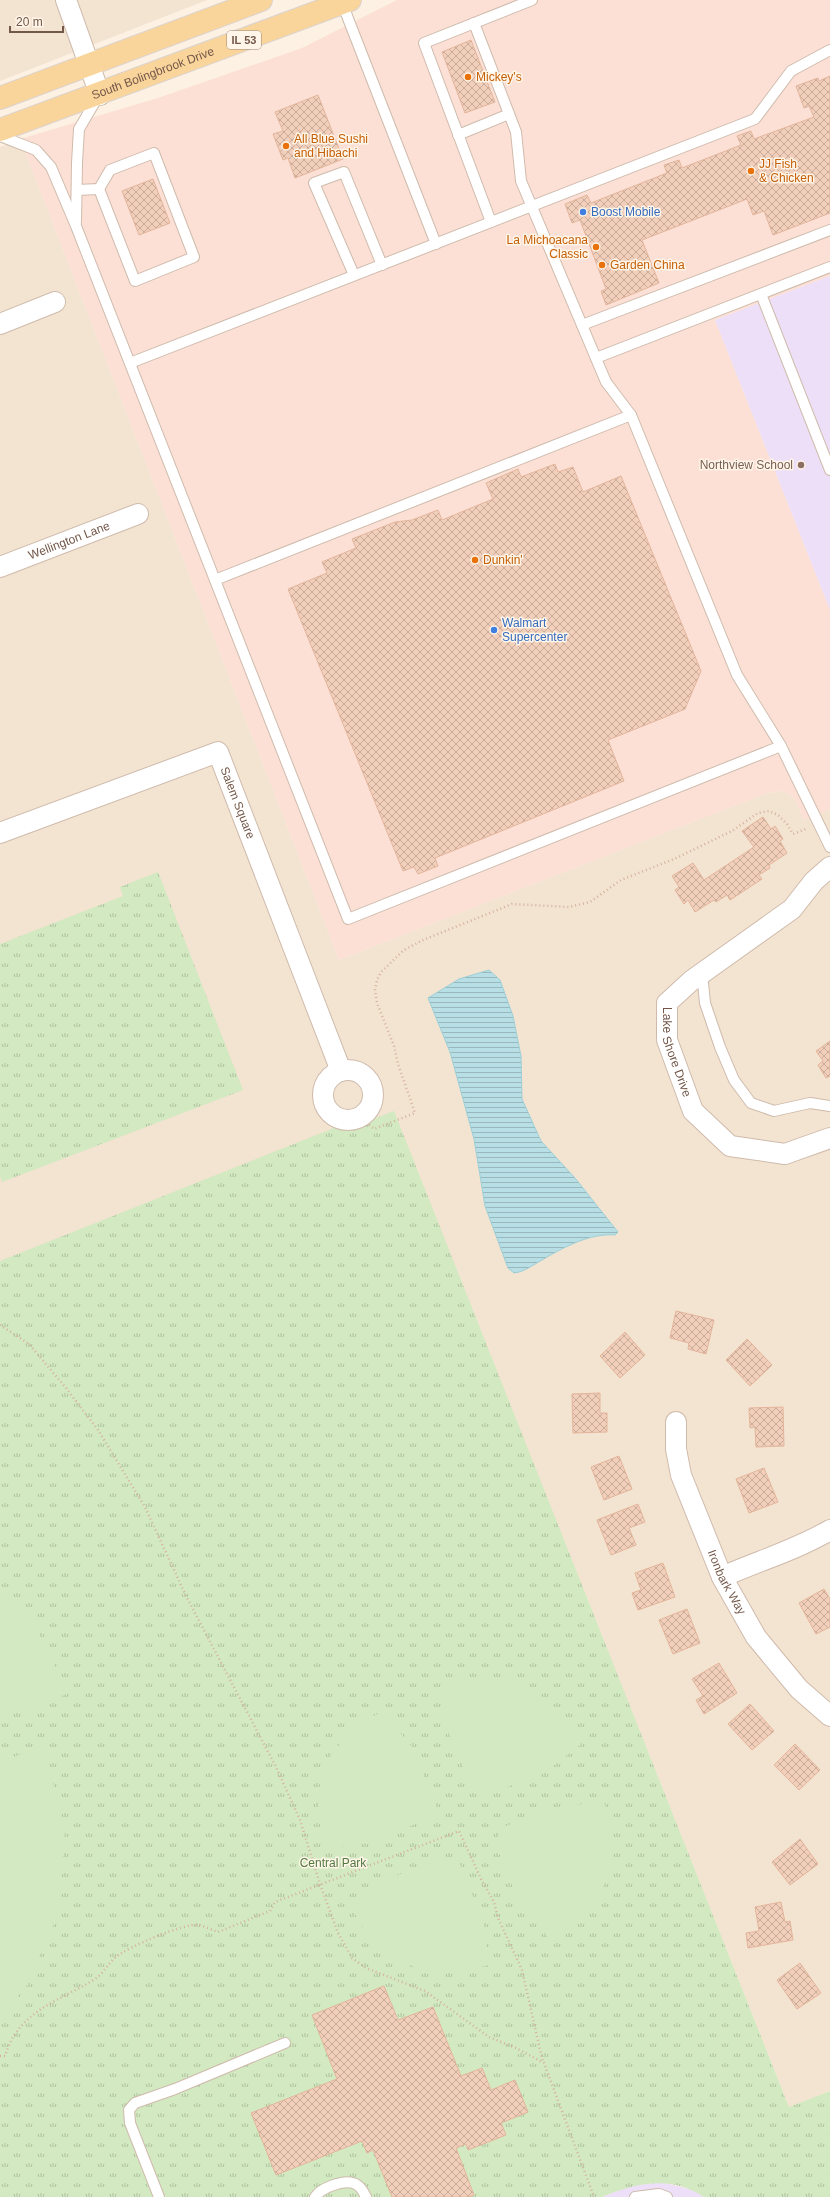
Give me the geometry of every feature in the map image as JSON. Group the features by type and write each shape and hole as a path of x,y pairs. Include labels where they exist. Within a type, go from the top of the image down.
{"main road":[{"name":"IL 53","path":"0,98 88,63 261,0"},
{"name":"South Bolingbrook Drive","path":"0,130 100,95 344,1"}],"street":[{"path":"66,0 100,95"},
{"path":"0,324 55,302"},
{"name":"Wellington Lane","path":"0,567 138,514"},
{"name":"Salem Square","path":"0,833 218,752 341,1071"},
{"name":"Lake Shore Drive","path":"830,867 814,881 792,908 702,973 666,1003 667,1040 693,1111 730,1146 785,1154 830,1138"},
{"path":"352,1070 361,1074 371,1086 372,1101 368,1111 360,1117 348,1120 337,1117 328,1110 323,1098 324,1087 331,1077 341,1071 352,1070"},
{"name":"Ironbark Way","path":"676,1422 676,1450 681,1475 722,1577 756,1637 799,1689 830,1716"},
{"path":"722,1577 750,1564 812,1540 830,1530"}],"lane":[{"path":"491,222 424,43 532,0"},
{"path":"344,1 436,244"},
{"path":"474,23 516,132 521,181 533,206 606,382 631,415 737,675 781,746 830,847"},
{"path":"130,363 755,119 791,71 830,50"},
{"path":"76,226 79,129 100,95"},
{"path":"458,135 509,114"},
{"path":"0,136 36,150 51,167 76,226 348,919 781,746"},
{"path":"154,152 194,257 135,281 99,189 110,170 154,152"},
{"path":"354,276 314,182 344,172 382,265"},
{"path":"76,190 99,189"},
{"path":"582,325 830,230"},
{"path":"596,358 830,267"},
{"path":"761,294 830,470"},
{"path":"215,580 631,415"},
{"path":"702,973 705,1003 720,1047 734,1080 751,1103 774,1111 810,1103 830,1106"},
{"path":"160,2197 130,2123 129,2110 135,2102 175,2088 285,2043"},
{"path":"315,2197 318,2191 340,2184 353,2183 362,2189 366,2197"},
{"path":"635,2197 659,2194 667,2197"}],"path":[{"path":"360,1117 374,1129 415,1113 398,1064 394,1046 377,1003 375,990 376,980 381,972 404,950 423,940 512,904 569,907 590,902 621,880 674,859 732,831 758,813 769,811 778,815 787,824 793,834 818,824"},
{"path":"0,1325 29,1344 66,1388 98,1430 145,1507 186,1596 276,1767 300,1820 320,1884 338,1933 352,1958 366,1968 425,1991 489,2037 516,2048 544,2063"},
{"path":"0,2056 5,2056 9,2042 24,2022 34,2013 96,1978 115,1958 126,1950 185,1926 198,1925 218,1932 270,1911 275,1902 459,1831 482,1881 494,1902 498,1918 522,1970 544,2063 594,2197"}],"shaded area":[{"path":"0,0 207,0 0,81"},
{"path":"397,0 830,0 830,276 715,320 830,610 830,810 804,820 794,798 784,791 767,793 339,960 20,139 158,98 302,48"},
{"path":"20,139 339,960 767,793 784,791 794,798 804,820 830,810 830,2091 789,2107 394,1112 0,1264 0,147"},
{"name":"Northview School","path":"830,276 830,610 715,320"},
{"path":"662,2182 693,2190 704,2197 602,2197 629,2186"}],"green space":[{"path":"158,872 243,1090 2,1182 0,1176 0,944 123,896 120,887"},
{"name":"Central Park","path":"394,1111 789,2107 830,2091 830,2197 704,2197 692,2190 679,2186 653,2184 628,2188 602,2197 0,2197 0,1261 339,1126 348,1129"},
{"path":"0,1591 33,1623 69,1693 0,1719"},
{"path":"475,1678 508,1681 539,1694 564,1715 581,1744 547,1771 490,1794 472,1788 447,1729 443,1686"},
{"path":"382,1711 412,1747 436,1807 432,1817 369,1843 326,1849 318,1816 320,1783 332,1753 354,1728"},
{"path":"43,1746 65,1828 59,1912 25,1989 0,2015 0,1762"},
{"path":"604,1802 613,1834 611,1867 599,1898 578,1923 550,1940 519,1902 495,1843 503,1827 561,1806"},
{"path":"444,1856 459,1862 483,1921 489,1965 457,1973 424,1971 394,1959 369,1937 352,1909 386,1880"}],"water":[{"path":"489,970 500,980 513,1016 521,1056 522,1099 541,1141 575,1178 618,1232 615,1235 596,1236 577,1242 559,1250 525,1270 514,1273 508,1268 485,1206 474,1139 450,1052 428,998 459,979"}],"building":[{"name":"Mickey's","path":"471,40 495,102 465,113 442,52"},
{"path":"830,76 830,213 773,235 764,211 753,215 747,199 642,240 659,283 606,305 601,291 606,289 580,220 572,223 565,204 587,195 591,203 667,173 664,165 679,160 682,168 741,145 737,136 751,131 754,139 814,117 809,106 804,108 796,86 818,78 819,81"},
{"path":"318,95 343,159 295,178 288,158 283,160 273,134 283,131 275,112"},
{"path":"153,179 170,223 139,235 122,191"},
{"name":"Walmart Supercenter","path":"555,464 558,472 573,467 583,492 621,476 701,671 685,709 608,740 624,781 435,858 438,866 418,874 414,867 403,871 288,589 327,573 322,562 356,548 352,539 395,522 412,520 438,510 442,520 493,499 486,483 518,469 521,477"},
{"path":"763,817 771,829 775,826 783,839 780,841 787,853 769,865 770,868 759,875 762,879 730,900 727,895 716,902 714,900 695,912 688,900 684,904 675,890 679,887 672,876 693,863 704,880 754,847 742,831"},
{"path":"830,1041 830,1076 826,1078 818,1065 823,1061 816,1051"},
{"path":"676,1311 714,1320 706,1354 688,1349 689,1343 670,1338"},
{"path":"625,1332 645,1355 620,1378 600,1356"},
{"path":"747,1339 772,1365 750,1386 726,1360"},
{"path":"600,1393 600,1413 607,1413 607,1432 573,1433 572,1394"},
{"path":"783,1407 784,1446 756,1447 755,1427 750,1428 749,1408"},
{"path":"619,1456 632,1489 604,1500 591,1467"},
{"path":"764,1468 778,1502 749,1513 736,1479"},
{"path":"638,1504 645,1522 629,1528 636,1545 611,1555 597,1520"},
{"path":"663,1563 675,1597 638,1610 632,1593 641,1590 635,1573"},
{"path":"824,1589 830,1599 830,1627 816,1634 799,1603"},
{"path":"687,1609 700,1643 673,1654 659,1620"},
{"path":"719,1663 737,1693 704,1714 696,1700 703,1696 692,1679"},
{"path":"750,1704 774,1731 752,1750 728,1724"},
{"path":"795,1744 820,1770 799,1790 774,1765"},
{"path":"800,1839 818,1864 790,1885 772,1862"},
{"path":"781,1902 785,1922 790,1921 793,1940 748,1948 746,1933 759,1931 755,1907"},
{"path":"800,1963 821,1993 797,2009 777,1980"},
{"path":"384,1986 398,2020 433,2007 461,2076 482,2068 491,2090 515,2080 528,2112 501,2123 506,2135 468,2150 466,2144 456,2148 474,2195 468,2197 392,2197 373,2150 367,2153 362,2141 276,2175 251,2113 337,2079 312,2015"}],"place":[{"name":"Mickey's","path":"468,77"},
{"name":"All Blue Sushi and Hibachi","path":"286,146"},
{"name":"JJ Fish & Chicken","path":"751,171"},
{"name":"Boost Mobile","path":"583,212"},
{"name":"La Michoacana Classic","path":"596,247"},
{"name":"Garden China","path":"602,265"},
{"name":"Northview School","path":"801,465"},
{"name":"Dunkin'","path":"475,560"},
{"name":"Walmart Supercenter","path":"494,630"}]}
